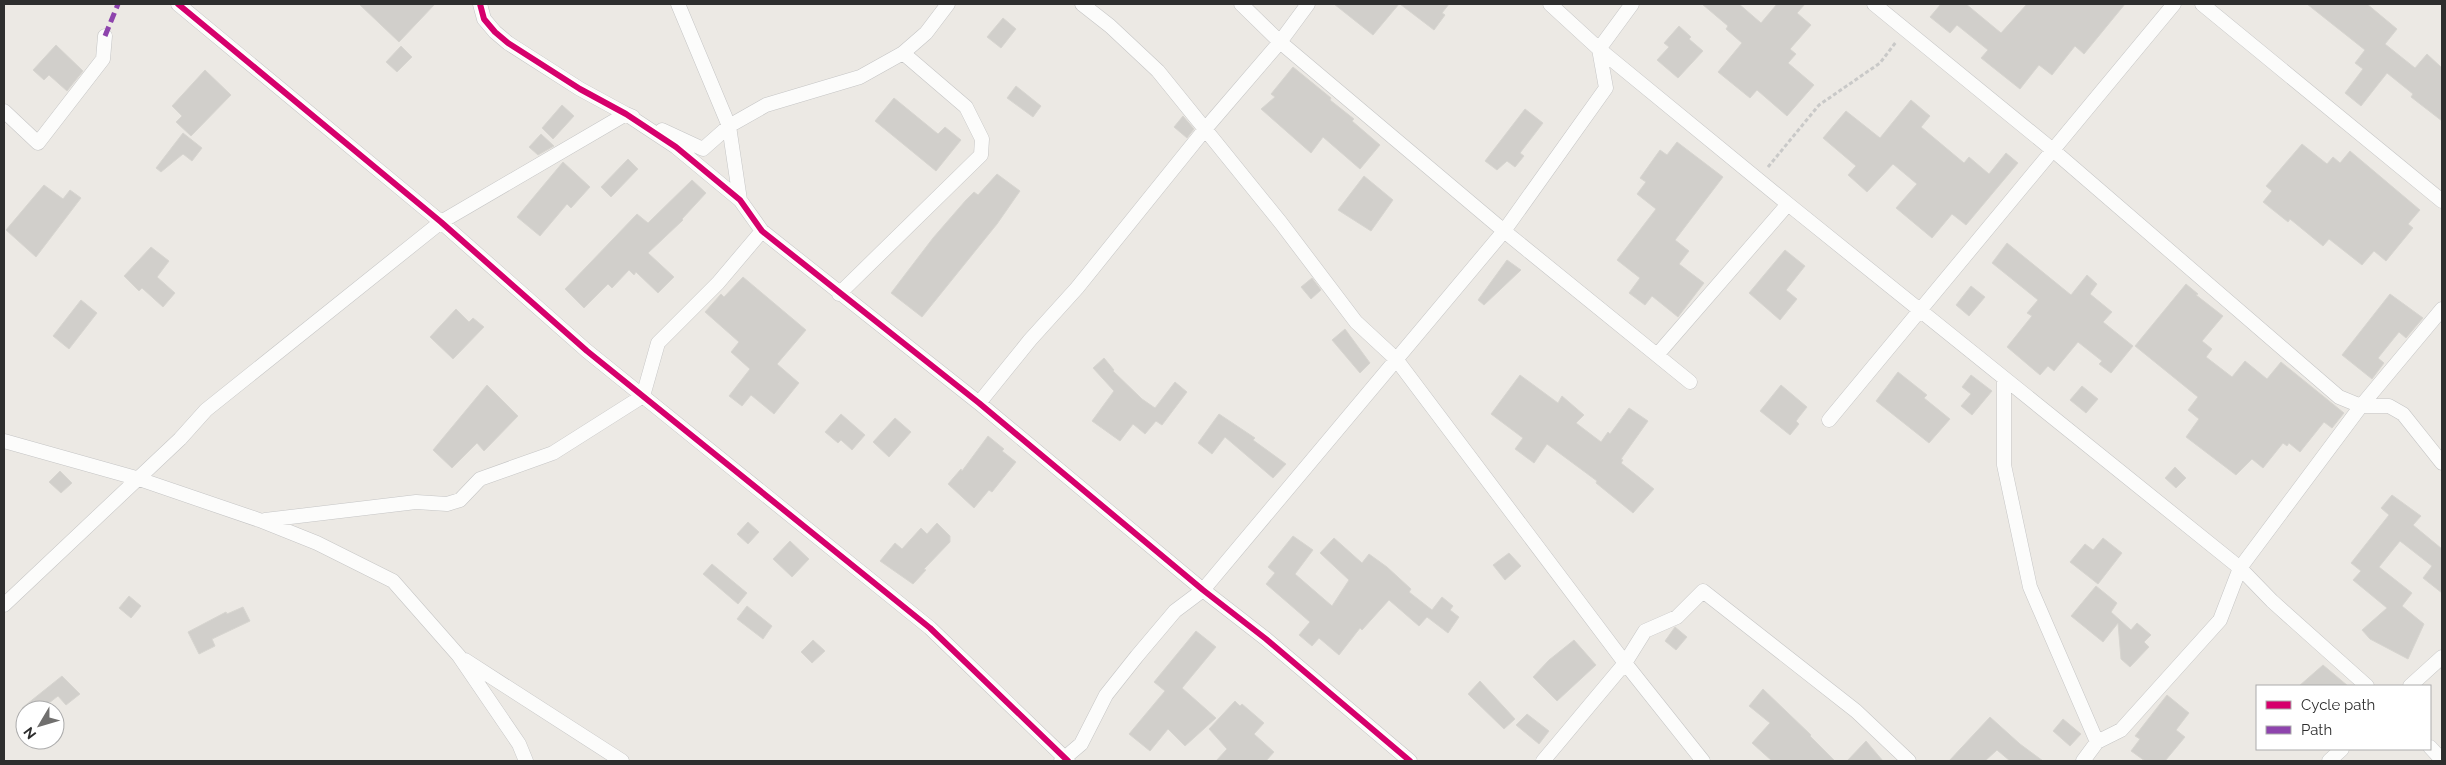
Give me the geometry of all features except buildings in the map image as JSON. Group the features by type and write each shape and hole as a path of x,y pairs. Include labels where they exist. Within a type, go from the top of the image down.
{"street":[{"path":"178,4 441,222 480,258 643,396 930,628 1064,760 1081,744 1106,695 1137,656 1175,612 1203,590 1504,231 1606,88 1600,49 1632,4"},
{"path":"480,4 484,19 508,43 580,89 626,114 703,148 729,126 766,104 860,77 903,53 926,33 948,4"},
{"path":"678,4 729,126 740,200"},
{"path":"1082,4 1110,26 1158,71 1206,128 1356,322 1396,359 1625,664 1703,761"},
{"path":"1241,4 1280,42 1504,231 1690,382"},
{"path":"979,403 1077,288 1206,128 1280,42 1308,4"},
{"path":"1550,4 1600,49 1788,204 2004,380 2240,568 2272,601 2366,685"},
{"path":"1874,4 2054,151 2339,397 2360,406 2389,406 2404,414 2442,463"},
{"path":"1829,420 2174,4"},
{"path":"2202,4 2442,201"},
{"path":"4,111 38,143 103,59 105,36"},
{"path":"839,294 981,155 982,139 966,107 903,53"},
{"path":"4,605 136,478 180,439 206,410 441,222 626,114"},
{"path":"626,114 676,147 740,200 762,231 839,294 979,403 1203,590 1266,639 1410,761"},
{"path":"1657,356 1788,204"},
{"path":"262,521 416,502 447,504 460,500 480,479 553,453 643,396 658,343 718,284 762,231"},
{"path":"2082,761 2097,742 2121,730 2220,620 2240,568 2360,406 2442,309"},
{"path":"2004,380 2004,465 2030,587 2097,742"},
{"path":"4,441 136,478 262,521 317,542 393,581 459,656 519,744 526,761"},
{"path":"1543,761 1625,664 1645,631 1677,617 1703,591 1856,711 1909,761"},
{"path":"459,656 622,761"},
{"path":"2411,685 2442,657"},
{"path":"2431,749 2442,760"},
{"path":"2329,761 2341,750"}],"path":[{"path":"1758,179 1819,105 1880,63 1906,29"}],"marked path":[{"path":"105,36 118,4"}],"cycle path":[{"path":"178,4 441,222 587,351 930,628 1068,761"},
{"path":"480,4 484,19 508,43 580,89 626,114 676,147 740,200 762,231 979,403 1203,590 1266,639 1410,761"}]}
